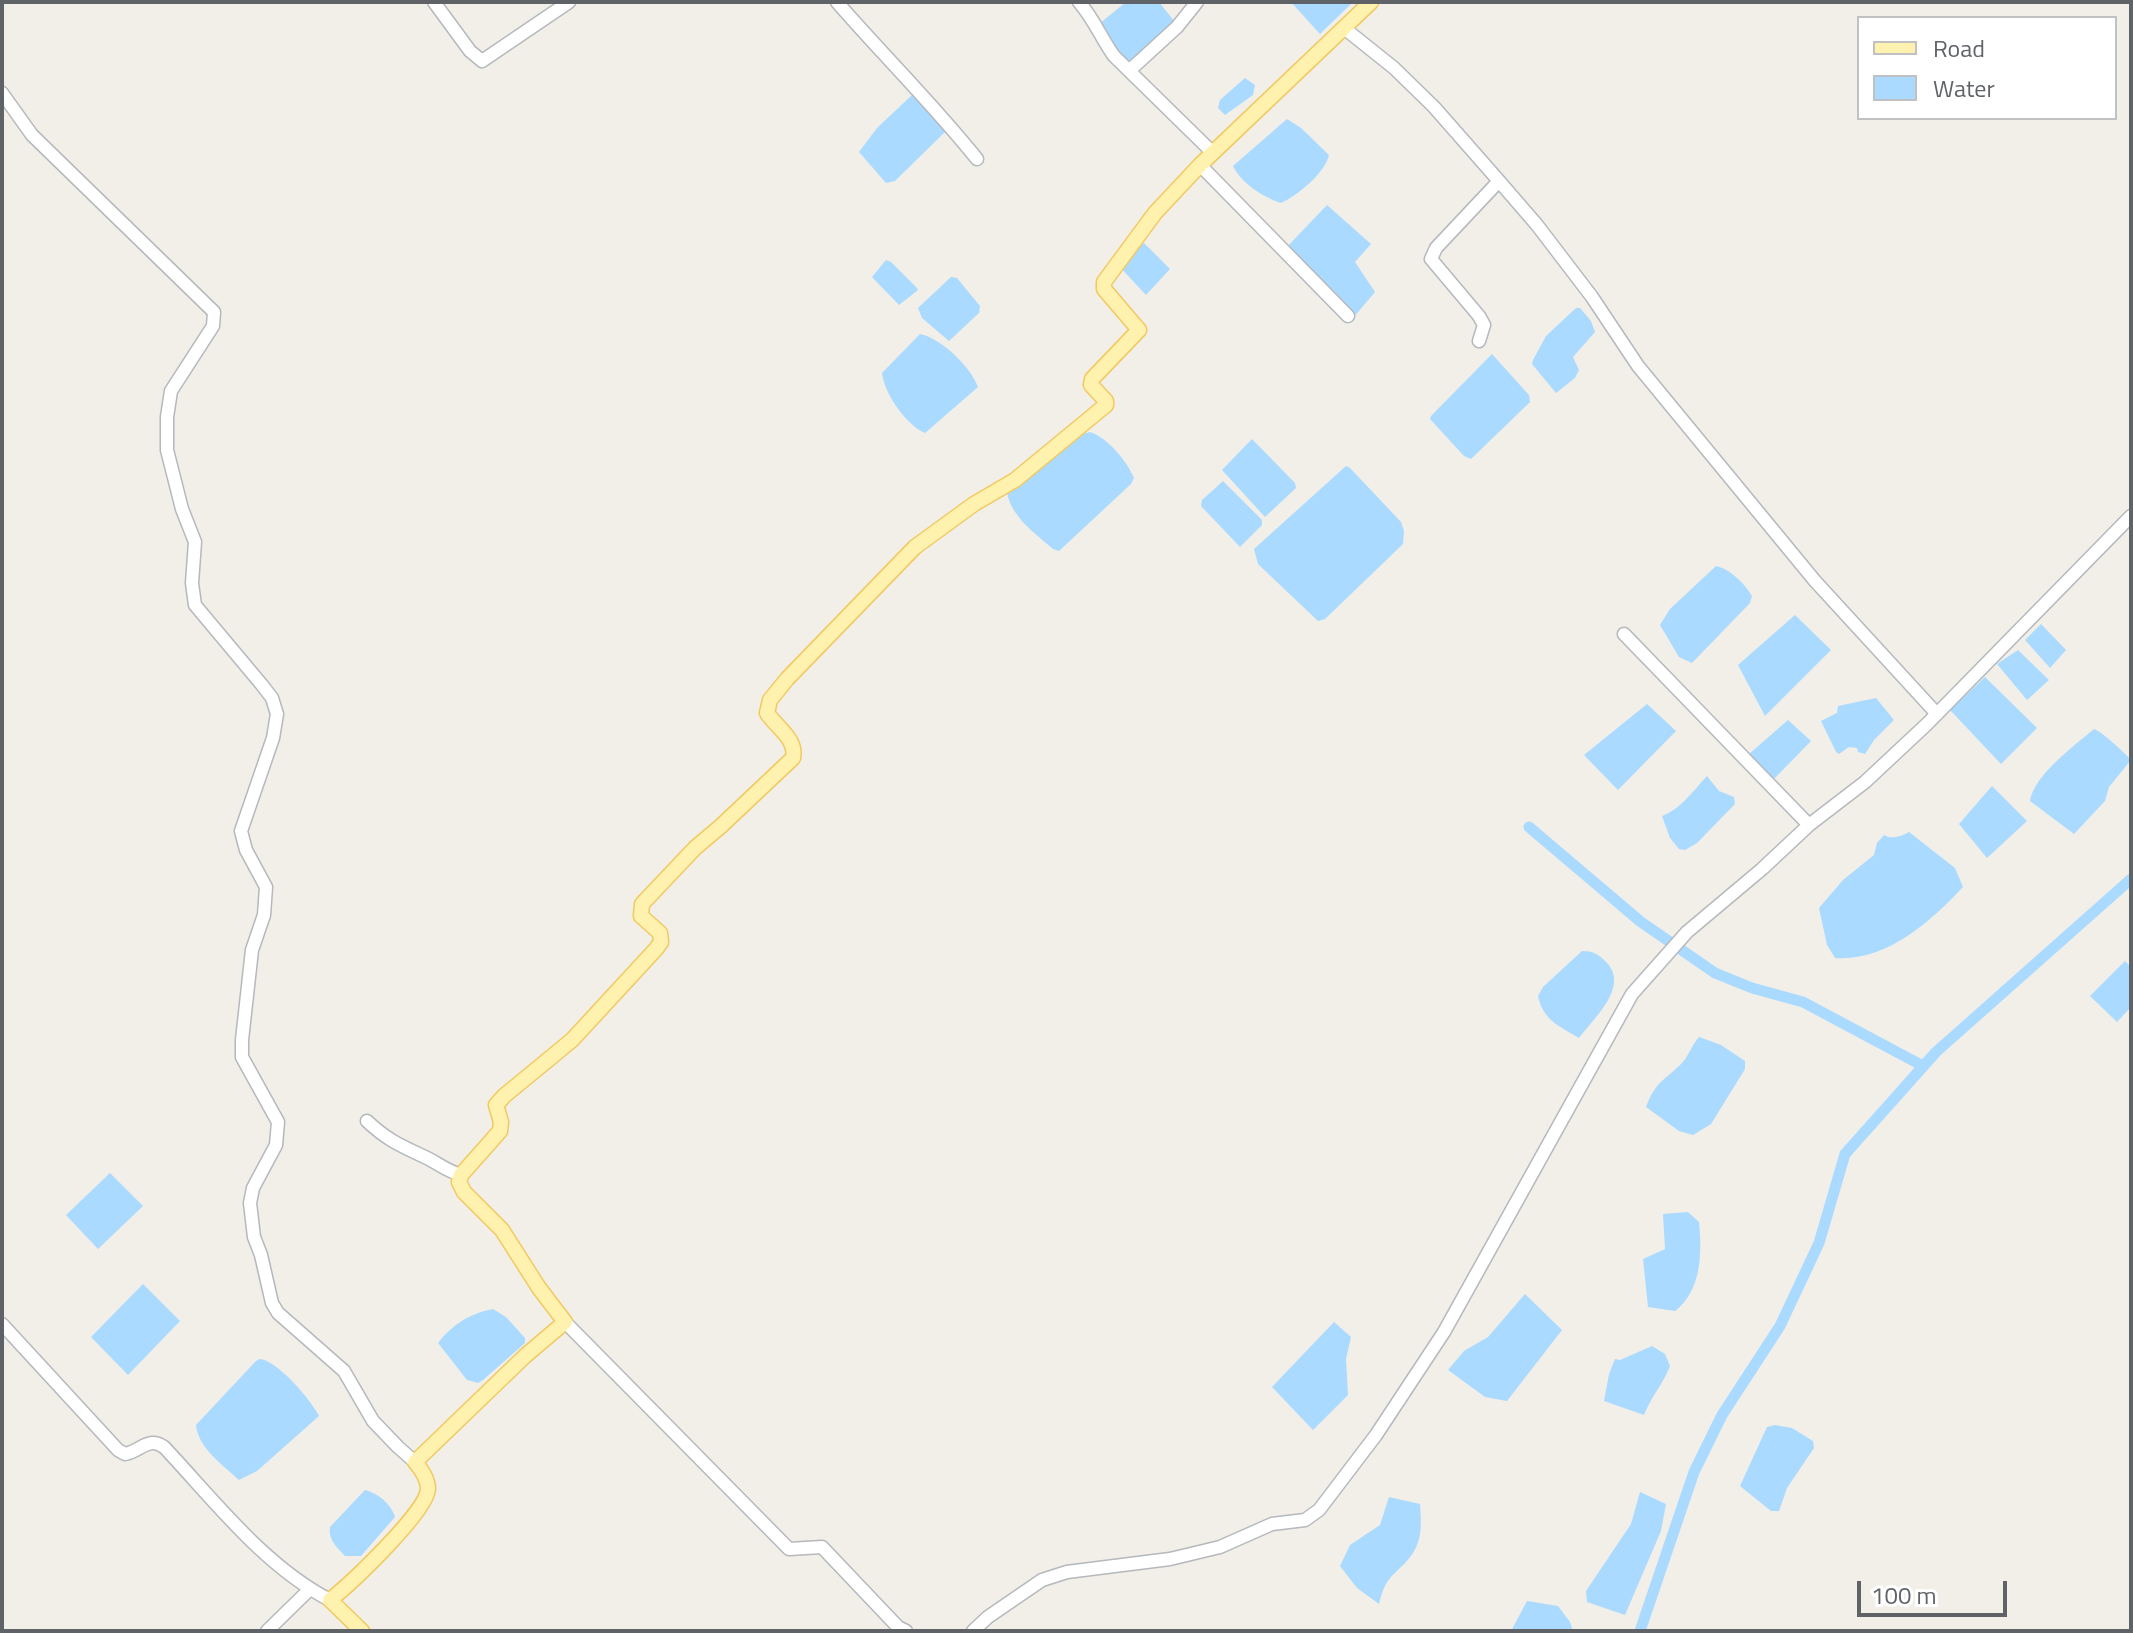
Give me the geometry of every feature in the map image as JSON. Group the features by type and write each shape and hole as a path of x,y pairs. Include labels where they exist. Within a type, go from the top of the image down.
{"main road":[{"path":"362,1631 330,1600 384,1548 424,1501 428,1486 415,1462 525,1356 565,1322 502,1230 464,1192 459,1182 461,1175 500,1131 496,1105 572,1040 661,942 660,933 641,916 642,904 695,848 793,758 795,750 791,740 767,713 770,700 787,679 915,547 974,504 1015,480 1106,405 1091,385 1092,379 1139,330 1104,289 1104,282 1155,213 1200,165 1371,2"}],"street":[{"path":"434,2 470,51 482,61 569,2"},
{"path":"837,2 908,82 936,108 977,159"},
{"path":"1079,2 1096,22 1101,38 1114,56 1213,153"},
{"path":"1130,70 1177,27 1197,2"},
{"path":"1344,28 1385,60 1424,97 1499,181 1537,225 1592,297 1638,366 1697,438 1815,581 1937,714"},
{"path":"2,93 32,135 214,312 213,326 171,391 167,450 182,509 195,542 192,583 195,605 267,691 277,714 273,738 241,831 246,850 266,887 264,915 252,950 242,1057 278,1122 276,1145 253,1188 250,1203 254,1237 272,1303 278,1313 344,1371 373,1421 415,1462"},
{"path":"1200,165 1348,316"},
{"path":"1479,341 1484,325 1479,316 1431,259 1436,248 1499,181"},
{"path":"973,1631 1042,1580 1067,1572 1170,1559 1220,1547 1272,1524 1305,1520 1319,1510 1376,1435 1444,1332 1632,994 1687,932 1809,825 1865,782 1937,714 2131,516"},
{"path":"1624,634 1809,825"},
{"path":"367,1121 399,1147 461,1175"},
{"path":"565,1322 789,1549 822,1547 898,1627 906,1631"},
{"path":"2,1324 118,1450 125,1454 148,1442 164,1447 256,1543 310,1589 330,1600"},
{"path":"267,1631 310,1589"}],"water":[{"path":"1126,2 1159,2 1175,22 1136,63 1123,64 1099,24"},
{"path":"1291,2 1353,2 1320,34"},
{"path":"1245,78 1255,85 1253,95 1225,115 1218,108 1220,100"},
{"path":"912,95 947,130 895,181 886,183 859,152 877,128"},
{"path":"1287,119 1329,155 1310,183 1281,203 1253,189 1233,166"},
{"path":"1327,205 1371,244 1355,262 1375,292 1353,318 1286,248"},
{"path":"1144,243 1170,269 1146,295 1119,266"},
{"path":"886,260 918,290 899,305 872,277"},
{"path":"951,277 957,278 980,306 979,313 949,341 922,318 918,308"},
{"path":"1576,308 1580,308 1591,321 1595,332 1573,357 1579,370 1575,378 1556,393 1532,364 1546,336"},
{"path":"920,334 937,341 954,354 978,387 925,433 897,408 882,373"},
{"path":"1492,354 1529,395 1530,402 1471,459 1464,456 1430,419"},
{"path":"1090,432 1116,451 1134,478 1059,551 1025,524 1013,509 1007,492 1079,435"},
{"path":"1252,439 1295,483 1296,488 1265,517 1222,470"},
{"path":"1346,466 1401,522 1403,544 1325,619 1318,621 1258,564 1254,549"},
{"path":"1223,481 1262,520 1262,525 1240,547 1201,506 1202,500"},
{"path":"1716,566 1737,578 1752,596 1750,603 1692,663 1679,657 1660,625 1670,609"},
{"path":"1795,615 1831,650 1765,716 1738,665"},
{"path":"2041,624 2066,650 2050,668 2025,640"},
{"path":"2018,650 2049,680 2027,700 1997,664"},
{"path":"1985,677 2037,728 2001,764 1950,710"},
{"path":"1876,698 1894,720 1865,754 1849,747 1839,754 1836,752 1821,721 1837,713 1838,706"},
{"path":"1647,704 1676,731 1618,790 1584,755"},
{"path":"1788,720 1811,741 1772,781 1748,755"},
{"path":"2094,729 2131,760 2109,787 2105,801 2074,834 2030,801 2047,771"},
{"path":"1707,776 1719,791 1734,797 1735,804 1697,843 1685,850 1679,849 1670,838 1662,816 1681,804"},
{"path":"1992,786 2027,821 1987,858 1959,824"},
{"path":"1909,832 1955,868 1963,887 1921,926 1889,947 1854,958 1835,958 1827,945 1819,908 1843,880 1874,855 1877,843 1884,835 1894,837"},
{"path":"1582,951 1598,955 1612,970 1614,980 1608,1001 1579,1038 1548,1017 1538,996 1543,987"},
{"path":"2125,961 2131,967 2131,1007 2117,1022 2090,996"},
{"path":"1699,1037 1721,1045 1745,1061 1745,1069 1711,1124 1693,1135 1679,1131 1646,1107 1656,1087 1683,1062"},
{"path":"110,1173 143,1206 98,1249 66,1215"},
{"path":"1688,1212 1699,1222 1700,1246 1698,1270 1691,1293 1675,1311 1648,1307 1643,1259 1665,1249 1663,1214"},
{"path":"143,1284 180,1321 128,1375 91,1337"},
{"path":"1525,1294 1562,1330 1507,1401 1485,1397 1448,1370 1464,1351 1488,1337"},
{"path":"493,1309 506,1317 525,1338 525,1343 483,1380 478,1383 467,1380 438,1343 462,1321"},
{"path":"1334,1322 1351,1337 1346,1359 1348,1395 1313,1430 1272,1387"},
{"path":"1652,1346 1665,1354 1670,1366 1644,1415 1604,1401 1615,1359 1620,1360"},
{"path":"260,1359 276,1366 302,1391 319,1416 257,1471 239,1480 206,1449 196,1425"},
{"path":"1767,1427 1792,1428 1813,1441 1814,1448 1787,1488 1779,1511 1771,1511 1740,1486"},
{"path":"365,1490 383,1500 395,1517 361,1556 345,1556 332,1540 330,1527"},
{"path":"1640,1492 1666,1504 1661,1531 1625,1615 1587,1602 1586,1591 1631,1524"},
{"path":"1389,1497 1420,1504 1421,1529 1416,1547 1389,1579 1379,1604 1357,1588 1340,1566 1350,1545 1380,1525"},
{"path":"1527,1601 1558,1606 1573,1631 1511,1631"}],"waterway":[{"path":"1529,827 1641,922 1715,973 1752,988 1803,1002 1923,1066"},
{"path":"1640,1631 1694,1472 1722,1415 1780,1326 1819,1243 1845,1154 1936,1052 2131,879"}]}
